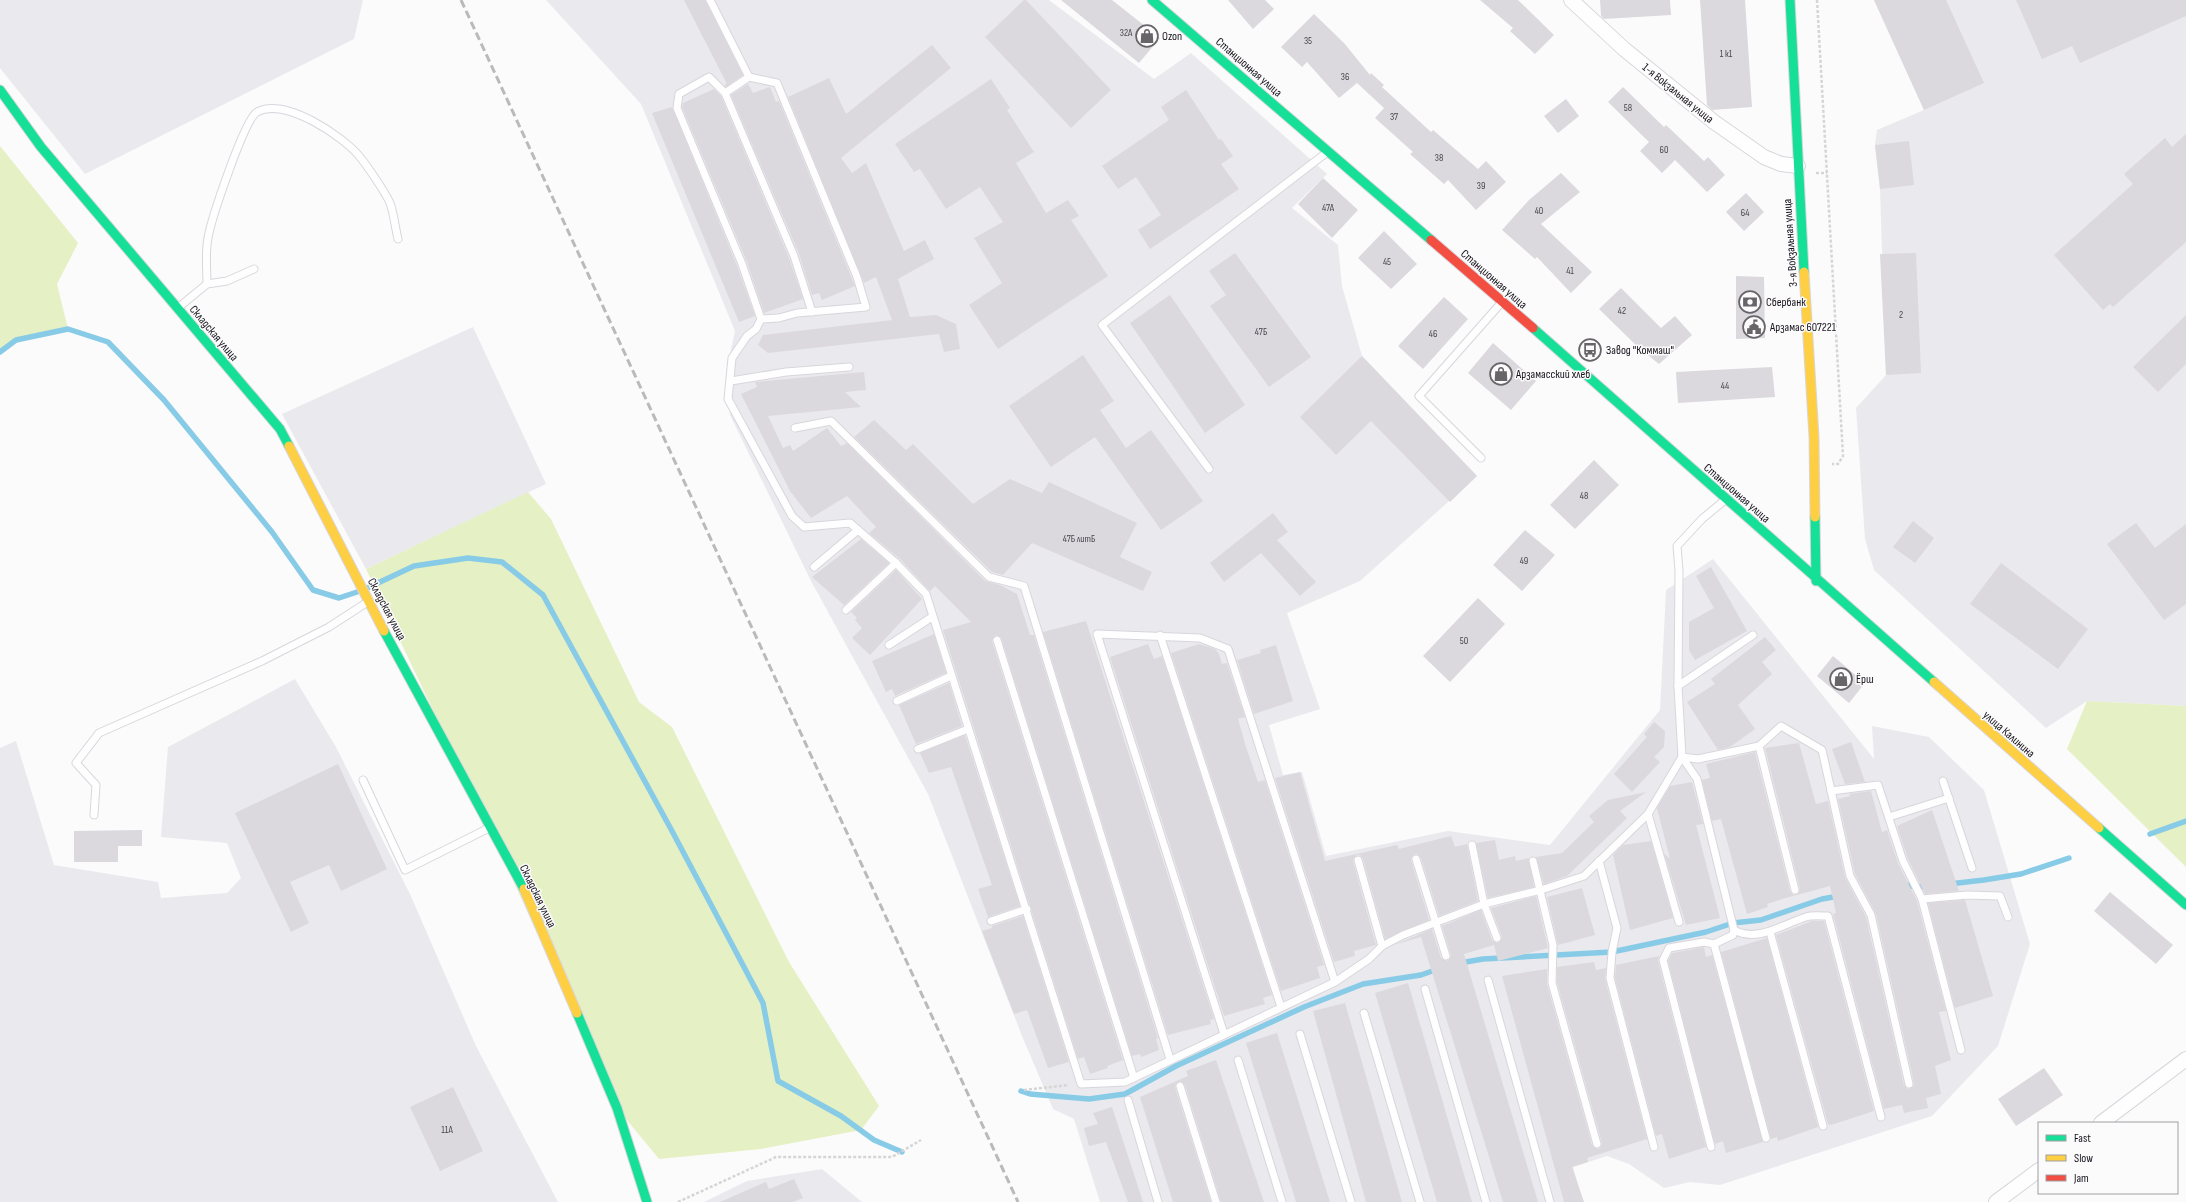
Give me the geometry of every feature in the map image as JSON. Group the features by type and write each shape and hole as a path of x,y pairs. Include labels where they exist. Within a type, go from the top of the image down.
{"street":[{"name":"Станционная улица","path":"1152,0 1502,301 1726,499 1816,581"},
{"name":"1-я Вокзальная улица","path":"1572,0 1624,50 1714,122 1764,157 1781,164 1798,166"},
{"name":"3-я Вокзальная улица","path":"1790,0 1815,465 1816,581"},
{"name":"Складская улица","path":"0,90 40,146 280,429 368,602 419,693 489,828 527,895 617,1108 647,1202"},
{"name":"улица Калинина","path":"1816,581 2186,905"},
{"path":"2102,1122 2186,1059"},
{"path":"1996,1202 2038,1171"}],"lane":[{"path":"710,0 749,77"},
{"path":"812,312 794,256 725,93 709,77 680,94 677,108 742,264 761,319 756,329 748,336 732,358 731,381 728,399 792,516 804,527 850,524 896,563 926,594 932,617 1027,909 1081,1084 1125,1082 1170,1059 1335,982 1369,959 1382,946 1403,935 1484,904 1541,890 1584,876 1648,814 1682,757"},
{"path":"725,93 749,77 777,83 857,277 866,307 797,313 768,320 761,319"},
{"path":"207,284 208,239 236,150 248,122 257,112 272,109 295,112 323,126 359,156 390,203 398,239"},
{"path":"1209,469 1102,325 1328,151"},
{"path":"177,308 207,284 227,281 254,270"},
{"path":"1481,458 1419,396 1502,301"},
{"path":"731,381 786,372 849,366"},
{"path":"795,428 831,422 989,577 1024,586 1170,1059"},
{"path":"1711,1147 1663,960 1669,948 1704,942 1714,944 1732,935 1734,930 1697,779 1682,757 1678,686 1679,571 1677,546 1702,519 1726,499"},
{"path":"814,567 858,530"},
{"path":"846,610 896,563"},
{"path":"94,815 96,785 76,763 98,733 262,661 329,627 368,602"},
{"path":"889,645 932,617"},
{"path":"1224,1034 1097,634 1160,635 1200,638 1228,649 1335,982"},
{"path":"1160,635 1281,1007"},
{"path":"1678,686 1753,635"},
{"path":"997,640 1134,1078"},
{"path":"897,701 951,676"},
{"path":"1682,757 1698,759 1759,746 1781,726 1822,750 1850,876 1871,915 1909,1084"},
{"path":"918,749 968,729"},
{"path":"1759,746 1795,890"},
{"path":"363,780 405,870 489,828"},
{"path":"1944,781 1972,868"},
{"path":"1831,791 1878,785 1903,862 1922,899 1961,1050"},
{"path":"1889,817 1950,798"},
{"path":"1648,814 1679,922"},
{"path":"1472,845 1484,904 1498,938"},
{"path":"1416,859 1446,956"},
{"path":"1358,860 1382,946"},
{"path":"1533,861 1553,945 1552,983 1597,1144"},
{"path":"1599,861 1617,928 1612,952 1610,978 1654,1147"},
{"path":"1922,899 1967,895 2000,896 2008,917"},
{"path":"991,921 1027,909"},
{"path":"1734,930 1744,936 1770,932 1807,916 1828,916 1881,1117"},
{"path":"1770,932 1823,1126"},
{"path":"1714,944 1766,1138"},
{"path":"1488,980 1550,1202"},
{"path":"1425,989 1486,1202"},
{"path":"1364,1014 1420,1202"},
{"path":"1300,1034 1351,1202"},
{"path":"1238,1060 1282,1202"},
{"path":"1180,1086 1216,1202"},
{"path":"1128,1100 1158,1202"}],"path":[{"path":"1815,465 1838,464 1843,456 1817,0"},
{"path":"1024,1090 1081,1084"},
{"path":"678,1202 776,1157 892,1157 921,1140"}],"shaded area":[{"path":"0,0 363,0 354,39 85,174 0,68"},
{"path":"546,0 1049,0 1154,79 1191,53 1327,174 1292,208 1338,245 1342,286 1362,356 1477,476 1360,581 1287,613 1320,709 1269,725 1283,775 1302,772 1326,856 1448,831 1550,845 1660,710 1666,590 1713,559 1874,759 1872,726 1929,737 1984,790 2030,944 1998,1046 1932,1116 1720,1185 1690,1182 1664,1188 1629,1164 1607,1156 1573,1167 1583,1202 1100,1202 1074,1119 1053,1109 1022,1036 928,794 811,581 730,415 728,399 731,381 726,372 735,331 641,104"},
{"path":"1874,0 2186,0 2186,706 2087,701 2046,728 1874,570 1865,539 1856,408 1886,375 1880,189 1875,145 1877,130 1924,110"},
{"path":"473,327 546,484 366,569 282,414"},
{"path":"295,679 336,747 410,894 476,1046 558,1202 0,1202 0,748 16,741 54,865 158,882 161,898 227,893 241,878 227,843 161,837 168,747"},
{"path":"822,1169 862,1202 704,1202 747,1181"}],"green space":[{"path":"0,146 78,243 57,284 68,329 16,340 0,352"},
{"path":"528,492 551,519 639,702 672,727 789,962 879,1106 861,1130 761,1149 659,1159 617,1108 489,828 366,569"},
{"path":"2087,701 2186,706 2186,867 2067,749"}],"building":[{"path":"684,0 705,0 743,75 726,87 724,85 727,84"},
{"path":"1024,0 1026,0 1111,90 1071,128 985,37"},
{"path":"1061,0 1112,0 1160,38 1139,63"},
{"path":"1228,0 1265,0 1274,9 1253,29"},
{"path":"1480,0 1518,0 1554,35 1535,54 1510,31 1513,28"},
{"path":"1600,0 1670,0 1671,15 1604,19 1601,16"},
{"path":"1700,0 1745,0 1752,107 1712,110 1707,105"},
{"path":"1874,0 1946,0 1984,83 1924,110"},
{"path":"2016,0 2186,0 2186,16 2080,63 2072,46 2042,59"},
{"path":"1314,14 1344,43 1370,75 1371,73 1384,85 1382,87 1431,132 1433,130 1478,169 1486,161 1506,182 1476,210 1448,180 1444,184 1410,154 1413,152 1375,118 1384,108 1357,83 1339,98 1307,62 1302,67 1281,47"},
{"path":"932,45 951,68 841,158 852,173 866,163 904,251 925,240 934,259 898,279 910,317 936,315 956,324 960,349 944,352 939,334 768,353 758,345 763,335 892,320 876,277 864,283 788,97 829,78 846,114"},
{"path":"991,79 1010,108 1007,110 1034,152 1016,163 1046,213 1068,200 1079,216 1071,220 1108,276 998,349 969,305 1002,283 974,238 1003,222 980,187 946,209 920,169 914,172 895,144"},
{"path":"748,84 753,93 770,87 776,102 779,101 855,286 822,300 819,293 812,295 799,254 731,95"},
{"path":"1623,87 1664,127 1666,125 1704,161 1708,157 1725,175 1707,192 1675,160 1662,173 1640,151 1649,142 1608,102"},
{"path":"714,89 721,96 789,258 803,299 764,313 747,262 682,107 683,103"},
{"path":"1186,90 1219,140 1221,139 1233,156 1221,164 1239,189 1150,249 1138,230 1161,215 1136,177 1118,189 1102,166 1169,120 1161,107"},
{"path":"1566,99 1579,116 1558,133 1544,116"},
{"path":"672,107 737,266 755,316 739,322 652,113"},
{"path":"2186,134 2186,242 2113,307 2110,304 2103,310 2054,255 2133,184 2124,174 2165,138 2172,147"},
{"path":"1909,141 1914,185 1880,189 1875,145"},
{"path":"1561,173 1580,192 1541,224 1592,272 1571,293 1537,257 1535,259 1502,230 1529,200"},
{"path":"1323,178 1358,210 1332,238 1298,204"},
{"path":"1746,193 1764,212 1744,231 1726,212"},
{"path":"1384,231 1417,264 1391,289 1358,258"},
{"path":"1235,253 1311,357 1269,387 1210,306 1226,295 1209,271"},
{"path":"1916,253 1921,373 1886,375 1880,254"},
{"path":"1736,276 1764,277 1765,338 1736,339"},
{"path":"1621,288 1661,328 1675,316 1692,335 1659,364 1640,349 1599,309"},
{"path":"1170,295 1245,405 1205,433 1130,323"},
{"path":"1444,297 1468,319 1423,369 1398,346"},
{"path":"2186,315 2186,364 2158,392 2133,367"},
{"path":"1493,343 1536,381 1511,410 1468,373"},
{"path":"1083,355 1114,401 1100,410 1126,448 1151,430 1203,501 1161,530 1095,437 1051,467 1009,406"},
{"path":"1362,356 1477,476 1450,502 1371,421 1336,455 1300,417"},
{"path":"1772,367 1775,397 1678,403 1676,372"},
{"path":"864,372 866,390 845,392 861,407 768,416 783,448 790,445 793,451 827,428 841,446 847,443 985,581 1000,585 1017,594 1030,635 1034,635 1158,1038 1156,1039 1159,1050 1141,1057 1140,1054 1132,1056 1001,637 995,635 992,641 1123,1060 1107,1066 1108,1068 1090,1074 1084,1057 1078,1059 943,630 971,622 935,586 930,591 900,559 869,533 876,527 847,496 811,518 790,491 741,394 757,387 755,382"},
{"path":"874,420 906,450 913,444 973,504 1010,479 1042,493 1049,482 1137,523 1120,557 1152,572 1143,591 1032,543 1003,575 992,572 854,437"},
{"path":"1594,460 1619,485 1575,529 1550,505"},
{"path":"1273,513 1288,532 1277,540 1316,582 1300,596 1261,553 1224,582 1210,563"},
{"path":"1913,521 1934,538 1915,563 1893,547"},
{"path":"2136,523 2155,548 2186,524 2186,604 2164,620 2107,544"},
{"path":"1525,530 1555,555 1522,591 1493,565"},
{"path":"861,539 889,563 844,605 812,577"},
{"path":"2001,563 2088,629 2058,669 1970,604"},
{"path":"1711,567 1747,631 1695,660 1689,650 1689,622 1714,608 1696,576"},
{"path":"896,570 922,599 870,655 852,638 862,628 855,620 857,618 851,612"},
{"path":"1478,598 1505,624 1450,682 1423,656"},
{"path":"1086,621 1214,1019 1210,1020 1211,1024 1168,1035 1043,632"},
{"path":"934,634 946,673 895,696 892,689 886,692 872,661"},
{"path":"1765,637 1776,650 1762,662 1772,674 1738,705 1755,729 1730,747 1718,750 1687,702 1715,684 1711,679"},
{"path":"1148,644 1154,659 1162,656 1272,995 1263,998 1265,1004 1224,1016 1110,657"},
{"path":"1199,644 1215,649 1219,654 1222,664 1227,663 1245,717 1238,719 1246,747 1258,782 1265,780 1324,965 1317,967 1320,978 1281,991 1171,653"},
{"path":"1276,645 1293,701 1254,714 1237,660 1261,653 1260,650"},
{"name":"Ёрш","path":"1833,656 1865,683 1849,703 1817,676"},
{"path":"949,683 962,726 916,744 899,705"},
{"path":"1654,722 1665,731 1664,747 1654,757 1660,762 1632,792 1614,774 1647,737 1644,734"},
{"path":"965,735 1020,906 988,917 978,889 992,885 951,767 929,773 920,753"},
{"path":"1851,742 1865,782 1845,784 1832,749"},
{"path":"1799,743 1816,804 1828,801 1845,877 1866,917 1904,1085 1908,1089 1913,1087 1914,1083 1876,914 1855,874 1838,799 1850,796 1849,794 1871,791 1882,832 1887,830 1898,863 1917,901 1946,1011 1939,1012 1951,1060 1935,1066 1941,1094 1926,1098 1928,1108 1904,1113 1902,1105 1884,1109 1833,914 1836,913 1830,886 1767,904 1768,907 1747,914 1721,819 1712,821 1702,780 1710,778 1706,764 1755,752 1790,891 1793,895 1798,894 1800,889 1765,748"},
{"path":"338,764 387,869 341,891 329,865 290,882 309,923 291,932 235,813"},
{"path":"1300,772 1325,861 1397,845 1399,849 1451,836 1455,847 1467,844 1478,901 1439,916 1421,858 1417,854 1414,854 1411,860 1429,920 1385,939 1363,859 1360,855 1356,855 1353,861 1376,945 1354,951 1355,956 1334,962 1275,778"},
{"path":"1692,782 1703,824 1696,825 1720,918 1686,925 1664,853 1670,859 1657,808 1670,786"},
{"path":"1646,792 1620,811 1627,818 1567,876 1544,884 1536,857 1562,853 1594,822 1589,816 1608,800"},
{"path":"1932,810 1959,891 1925,894 1908,859 1897,826"},
{"path":"142,830 142,846 118,846 118,862 74,862 74,831"},
{"path":"1495,840 1499,860 1515,856 1516,861 1529,858 1534,887 1488,898 1476,843"},
{"path":"1651,841 1673,918 1630,930 1613,855 1623,845"},
{"path":"1582,888 1595,935 1558,945 1547,897"},
{"path":"2110,892 2173,945 2156,964 2094,911"},
{"path":"1536,896 1548,948 1498,961 1494,945 1464,954 1538,1202 1503,1202 1421,937 1394,945 1432,929 1441,958 1448,961 1451,955 1442,926 1481,910 1492,940 1498,943 1502,937 1491,908"},
{"path":"1965,900 1993,996 1955,1008 1928,903"},
{"path":"1023,916 1069,1062 1048,1068 1027,1010 1014,1014 982,931 992,928 992,926"},
{"path":"1812,921 1824,921 1874,1111 1831,1125 1828,1124 1776,935"},
{"path":"1767,938 1818,1127 1778,1141 1777,1137 1771,1139 1721,952"},
{"path":"1704,947 1706,957 1712,955 1763,1142 1726,1153 1723,1141 1715,1144 1668,961 1672,953"},
{"path":"1659,956 1658,961 1706,1147 1669,1159 1662,1134 1656,1136 1615,978 1616,965"},
{"path":"1594,962 1596,970 1606,968 1605,979 1647,1139 1587,1158 1588,1162 1572,1167 1584,1202 1564,1202 1502,976 1547,969 1547,984 1592,1145 1598,1149 1601,1147 1602,1143 1557,982 1557,967"},
{"path":"1408,983 1472,1202 1437,1202 1375,993"},
{"path":"1345,1003 1402,1202 1366,1202 1313,1011"},
{"path":"1277,1033 1330,1202 1296,1202 1246,1043"},
{"path":"1216,1060 1264,1202 1221,1202 1185,1085 1181,1081 1176,1083 1175,1087 1211,1202 1173,1202 1140,1097 1188,1076 1186,1071"},
{"path":"2044,1068 2063,1095 2016,1126 1998,1099"},
{"path":"453,1087 483,1151 440,1171 410,1107"},
{"path":"1112,1107 1143,1202 1128,1202 1106,1142 1089,1146 1084,1128 1098,1124 1093,1113"},
{"path":"794,1179 803,1198 793,1202 720,1202 766,1182 769,1189"}],"waterway":[{"path":"0,352 16,340 68,329 108,342 164,400 272,532 313,590 339,598 363,590 414,566 468,558 502,562 543,595 672,831 763,1003 778,1081 841,1116 874,1140 902,1152"},
{"path":"2150,834 2186,821"},
{"path":"1949,884 2021,874 2069,858"},
{"path":"1902,884 1915,887 1928,886"},
{"path":"1460,963 1483,959 1612,952 1706,932 1733,923 1761,920 1822,899 1839,896"},
{"path":"1021,1091 1030,1094 1089,1099 1125,1094 1176,1066 1304,1007 1363,984 1421,975 1438,969"}],"railway":[{"path":"461,0 1018,1202"}],"traffic: fast":[{"path":"1152,0 1431,240"},
{"path":"1790,0 1804,272"},
{"path":"0,90 41,147 280,429 289,446"},
{"path":"1533,328 1934,682"},
{"path":"1815,517 1816,581"},
{"path":"384,631 524,889"},
{"path":"2099,828 2186,905"},
{"path":"577,1013 617,1108 647,1202"}],"traffic: slow":[{"path":"1804,272 1814,437 1815,517"},
{"path":"289,446 384,631"},
{"path":"1934,682 2099,828"},
{"path":"524,889 577,1013"}],"traffic: jam":[{"path":"1431,240 1533,328"}],"place":[{"name":"Ozon","path":"1147,36"},
{"name":"Сбербанк","path":"1750,302"},
{"name":"Арзамас 607221","path":"1754,327"},
{"name":"Завод \"Коммаш\"","path":"1590,350"},
{"name":"Арзамасский хлеб","path":"1501,374"},
{"name":"Ёрш","path":"1841,679"}]}
